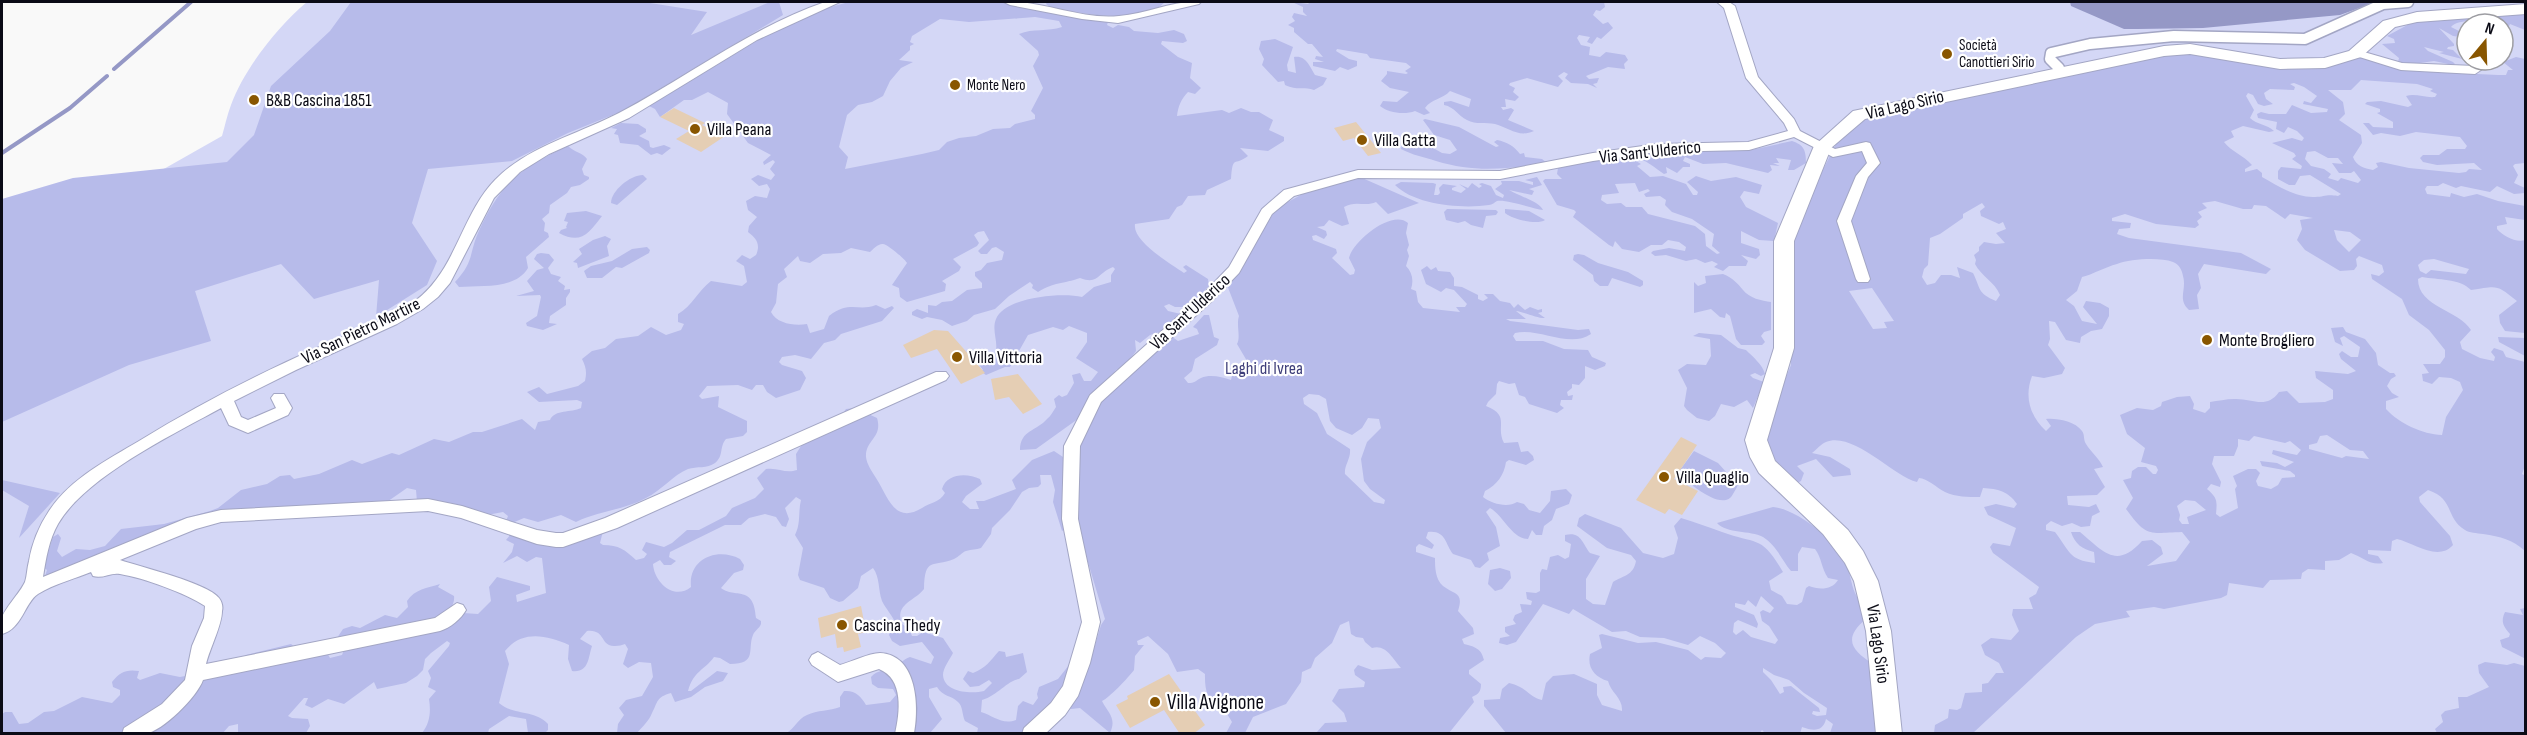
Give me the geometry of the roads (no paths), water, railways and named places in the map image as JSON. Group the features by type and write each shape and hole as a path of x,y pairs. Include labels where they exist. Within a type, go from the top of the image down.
{"main road":[{"name":"Via Lago Sirio","path":"1889,734 1875,607 1861,568 1851,551 1825,520 1767,467 1756,440 1784,348 1784,241 1823,146 1859,115 2164,51 2190,50 2280,64 2332,61 2356,53 2389,24 2416,17 2520,10"}],"street":[{"name":"Via San Pietro Martire","path":"2,627 27,594 33,582 43,537 53,517 65,502 92,479 124,457 225,399 279,371 378,327 426,300 450,273 483,202 501,182 538,154 621,117 710,62 781,23 809,9 834,2"},
{"path":"1010,2 1082,16 1118,20 1195,2"},
{"path":"1722,2 1729,6 1752,78 1790,122 1795,133 1833,153 1866,146 1874,163 1862,176 1844,221 1863,279"},
{"path":"2058,68 2050,59 2051,53 2090,44 2204,36 2305,39 2383,4 2408,2"},
{"path":"2356,53 2401,66 2455,69"},
{"name":"Via Sant'Ulderico","path":"1031,734 1058,709 1071,690 1081,663 1091,622 1070,519 1072,446 1095,399 1207,298 1234,270 1267,212 1289,193 1358,174 1500,175 1593,157 1657,148 1749,146 1795,133"},
{"path":"27,594 193,523 221,516 428,505 462,513 537,537 563,540 611,524 941,376"},
{"path":"225,399 235,421 248,427 283,411 284,408 279,398"},
{"path":"27,594 118,566 197,592 212,602 213,618 201,646 193,684 177,703 131,734"},
{"path":"195,674 440,624 457,610"},
{"path":"818,660 838,674 880,661 894,668 909,699 908,720 904,734"}],"waterway":[{"path":"114,69 191,2"},
{"path":"2,153 70,108 107,76"}],"place":[{"name":"Società Canottieri Sirio","path":"1947,54"},
{"name":"Monte Nero","path":"955,85"},
{"name":"B&B Cascina 1851","path":"254,100"},
{"name":"Villa Peana","path":"695,129"},
{"name":"Villa Gatta","path":"1362,140"},
{"name":"Monte Brogliero","path":"2207,340"},
{"name":"Villa Vittoria","path":"957,357"},
{"name":"Villa Quaglio","path":"1664,477"},
{"name":"Cascina Thedy","path":"842,625"},
{"name":"Villa Avignone","path":"1155,702"}],"park label":[{"name":"Laghi di Ivrea","path":"1264,368"}]}
